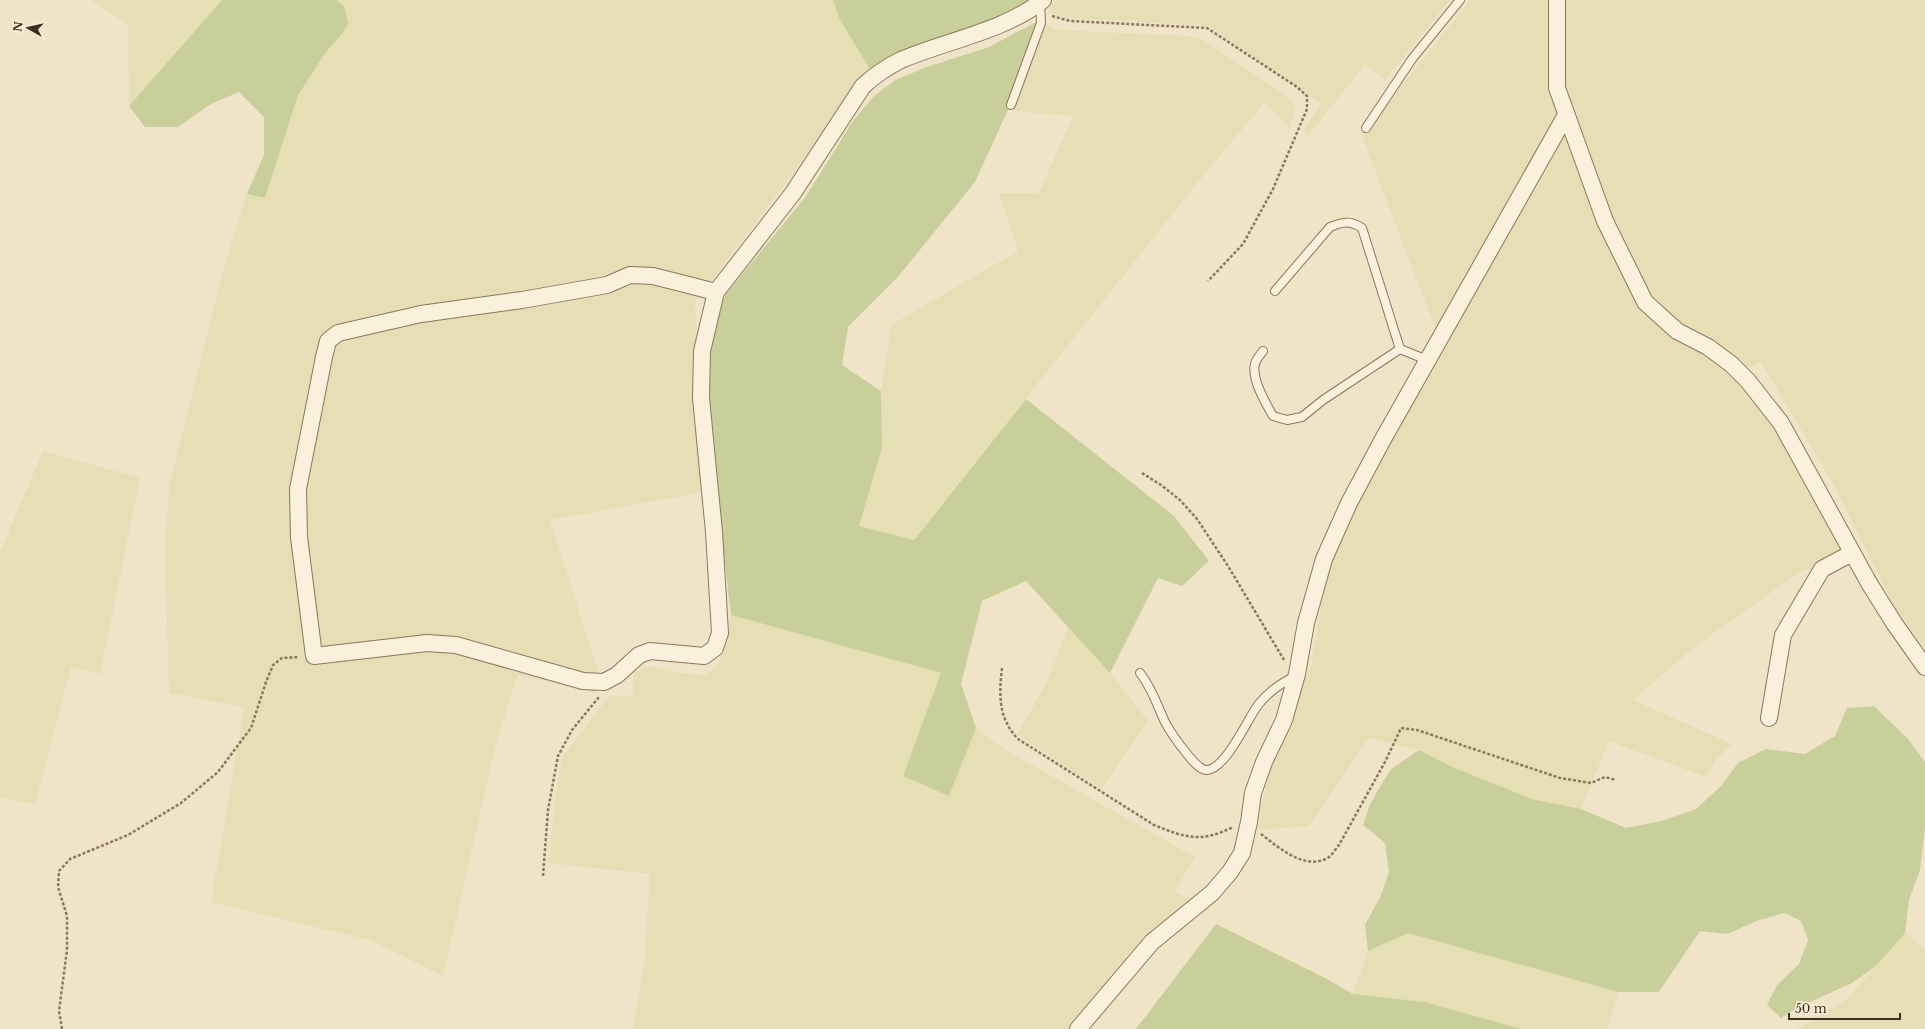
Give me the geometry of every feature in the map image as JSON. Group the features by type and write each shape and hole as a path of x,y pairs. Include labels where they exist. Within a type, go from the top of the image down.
{"street":[{"path":"1557,0 1557,88 1605,221 1646,302 1677,331 1708,347 1731,364 1748,381 1781,422 1852,553 1894,623 1925,667"},
{"path":"716,292 653,276 630,275 607,285 406,318 338,333 328,341 298,489 298,537 314,656 427,643 456,645 583,681 604,682 617,675 639,655 650,651 704,656 715,648 720,633 714,532 701,398 702,351 716,292 793,192 862,86 877,74 900,61 989,28 1021,14 1041,1"},
{"path":"1078,1029 1152,942 1212,893 1230,872 1242,853 1253,793 1264,762 1284,720 1297,674 1306,623 1324,559 1352,496 1427,360 1525,191 1566,116"},
{"path":"1769,718 1783,636 1822,569 1852,553"}],"lane":[{"path":"1366,128 1412,59 1460,0"},
{"path":"1011,104 1041,23 1041,1"},
{"path":"1275,291 1330,227 1340,223 1352,222 1362,228 1400,349"},
{"path":"1400,349 1427,360"},
{"path":"1263,351 1255,363 1254,372 1259,387 1265,403 1273,416 1287,420 1302,417 1323,400 1400,349"},
{"path":"1140,673 1149,684 1166,723 1181,745 1199,766 1205,770 1213,769 1222,760 1258,704 1281,683 1297,674"}],"path":[{"path":"1041,1 1050,15 1070,21 1207,28 1296,87 1307,96 1307,109 1265,205 1243,244 1208,281"},
{"path":"1142,473 1161,485 1180,500 1197,519 1228,566 1290,670 1297,674"},
{"path":"62,1029 59,1011 67,950 67,916 58,887 59,871 70,859 128,835 181,803 218,772 251,728 273,665 282,658 314,656"},
{"path":"1002,668 1000,705 1010,731 1018,739 1154,824 1176,834 1193,838 1205,838 1219,834 1235,826 1248,825 1289,854 1302,860 1316,862 1329,857 1339,845 1385,762 1401,728 1417,730 1560,778 1591,783 1605,777 1616,780"},
{"path":"543,876 548,810 558,756 572,730 602,694"}],"shaded area":[{"path":"91,0 222,0 129,106 128,25"},
{"path":"336,0 833,0 839,18 871,70 855,82 811,150 695,302 704,492 550,520 599,675 596,693 518,675 497,739 443,976 370,940 211,902 244,707 169,693 165,549 169,486 225,264 247,194 265,198 298,95 326,52 343,33 344,6"},
{"path":"1057,0 1450,0 1385,80 1365,64 1308,136 1303,130 1321,104 1209,26 1067,18 1053,13 1050,6"},
{"path":"1470,0 1925,0 1925,648 1896,610 1831,480 1761,362 1737,373 1776,420 1847,552 1796,575 1697,645 1633,700 1732,744 1717,759 1706,777 1609,741 1581,809 1532,799 1457,769 1419,750 1369,738 1309,826 1258,830 1271,754 1312,662 1329,551 1442,346 1362,136"},
{"path":"1044,24 1057,30 1189,36 1205,41 1285,95 1295,105 1290,128 1264,103 1198,182 913,540 859,526 882,448 881,391 891,325 1018,251 999,193 1039,193 1073,116 1014,111"},
{"path":"43,451 140,478 100,674 71,667 35,804 0,797 0,552"},
{"path":"731,615 941,673 903,776 949,796 976,728 1007,751 1195,857 1174,892 1196,902 1075,1029 633,1029 644,966 650,874 548,863 559,770 563,756 610,695 633,697 634,672 652,666 671,672 705,675 716,668 726,647"},
{"path":"1068,627 1110,673 1148,721 1101,789 1017,735 1048,680"},
{"path":"1408,933 1618,992 1607,1029 1522,1029 1425,1002 1353,994 1368,951"},
{"path":"1905,933 1925,948 1925,1029 1798,1029 1847,999"}],"green space":[{"path":"222,0 336,0 344,6 348,23 343,33 326,52 298,95 265,198 247,194 264,155 264,117 239,92 209,105 178,127 145,127 129,106"},
{"path":"833,0 1039,0 874,76 839,18"},
{"path":"1038,21 1008,110 975,182 897,278 848,327 842,365 881,391 882,448 859,526 914,540 1026,399 1174,516 1209,561 1182,586 1158,578 1110,673 1026,581 982,601 961,684 976,728 949,796 903,776 941,673 731,615 709,426 707,368 713,324 726,294 806,196 853,121 873,97 895,80 927,67 989,47"},
{"path":"1874,706 1908,739 1925,762 1925,827 1920,870 1909,900 1905,933 1876,966 1852,983 1797,1008 1781,1018 1767,1005 1777,985 1799,964 1808,940 1801,921 1785,913 1759,920 1727,934 1700,931 1659,992 1618,992 1408,933 1368,951 1365,925 1381,895 1389,872 1385,843 1363,825 1370,804 1390,770 1419,750 1457,769 1532,799 1581,809 1626,828 1661,821 1696,809 1721,786 1738,763 1766,749 1805,754 1835,736 1847,708"},
{"path":"1216,924 1325,978 1353,994 1425,1002 1522,1029 1136,1029"}]}
